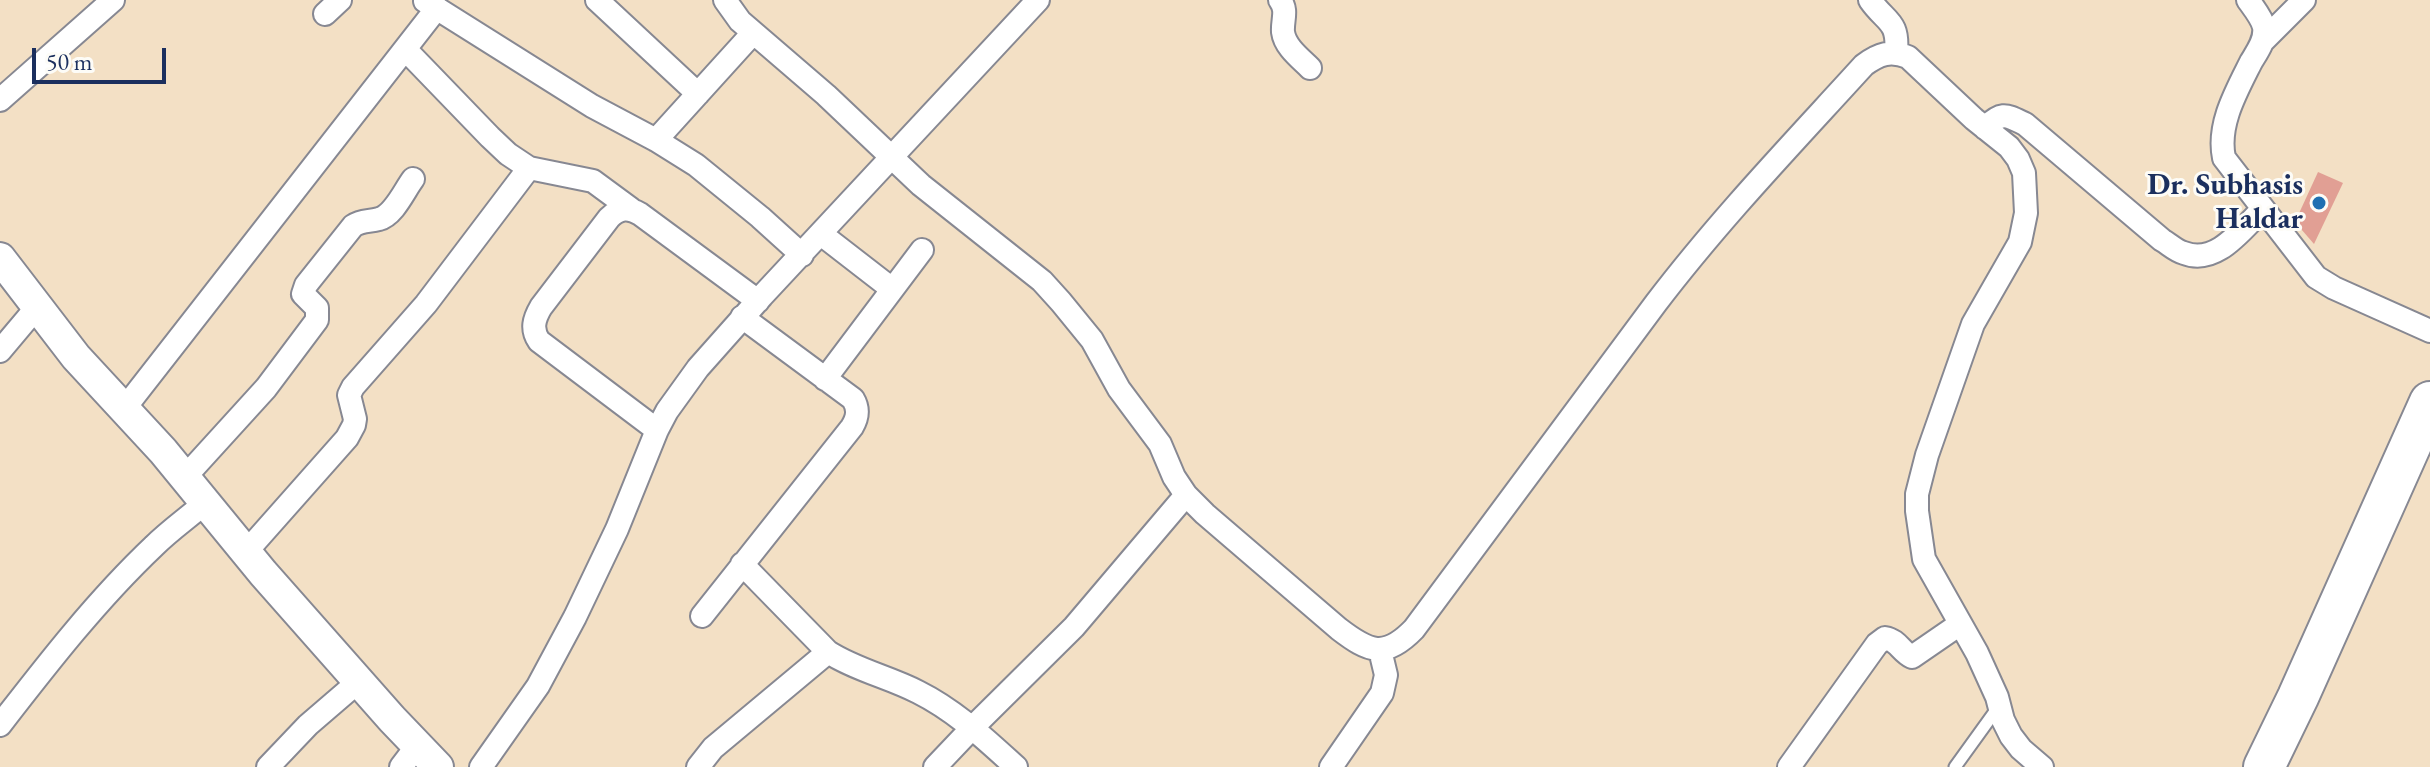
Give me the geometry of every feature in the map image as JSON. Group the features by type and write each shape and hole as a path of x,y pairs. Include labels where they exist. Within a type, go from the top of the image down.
{"highway":[{"path":"2264,767 2430,402"}],"street":[{"path":"0,100 113,0"},
{"path":"597,0 698,94"},
{"path":"725,0 740,21 826,95 921,185 1026,267 1061,302 1092,340 1119,389 1160,444 1174,477 1186,495 1205,514 1339,629 1362,646 1380,650 1398,644 1414,629 1684,266 1864,65 1876,56 1896,53 1908,57 2009,147 2022,166 2026,213 2020,242 1973,324 1927,455 1917,494 1917,511 1924,559 1977,653 2011,736 2042,767"},
{"path":"481,767 538,686 575,617 617,529 657,430 681,390 742,317 1038,0"},
{"path":"1280,0 1284,6 1282,28 1285,39 1310,68"},
{"path":"1870,0 1898,35 1896,53"},
{"path":"2248,0 2264,27 2263,41"},
{"path":"2304,0 2263,41 2236,93 2221,143 2224,158 2316,277 2430,331"},
{"path":"124,409 405,49 430,4 592,106 696,165 802,255"},
{"path":"656,140 753,33"},
{"path":"405,49 508,154 529,168 593,181 758,301"},
{"path":"1985,128 2001,116 2009,116 2025,124 2162,240 2185,254 2201,256 2216,252 2262,210"},
{"path":"246,552 347,438 355,419 349,395 353,387 435,292 529,168"},
{"path":"185,477 266,388 317,320 317,308 303,294 306,285 353,226 388,214 413,179"},
{"path":"631,209 615,212 609,218 541,307 533,328 539,341 657,430"},
{"path":"821,234 892,289"},
{"path":"825,379 922,250"},
{"path":"0,258 76,357 185,477 358,682 419,760"},
{"path":"0,351 37,307"},
{"path":"702,616 856,421 857,406 853,399 742,317"},
{"path":"935,767 1074,627 1186,495"},
{"path":"0,725 110,592 154,546 206,502"},
{"path":"742,564 828,652 842,661 920,692 973,727 1016,767"},
{"path":"1789,767 1877,644 1885,638 1894,640 1912,657 1960,624"},
{"path":"1331,767 1382,693 1386,675 1380,650"},
{"path":"698,767 713,748 828,652"},
{"path":"268,767 308,725 358,682"}],"lane":[{"path":"1955,767 2000,706"}],"building":[{"name":"Dr. Subhasis Haldar","path":"2318,172 2343,183 2314,244 2295,222"}],"place":[{"name":"Dr. Subhasis Haldar","path":"2319,203"}]}
